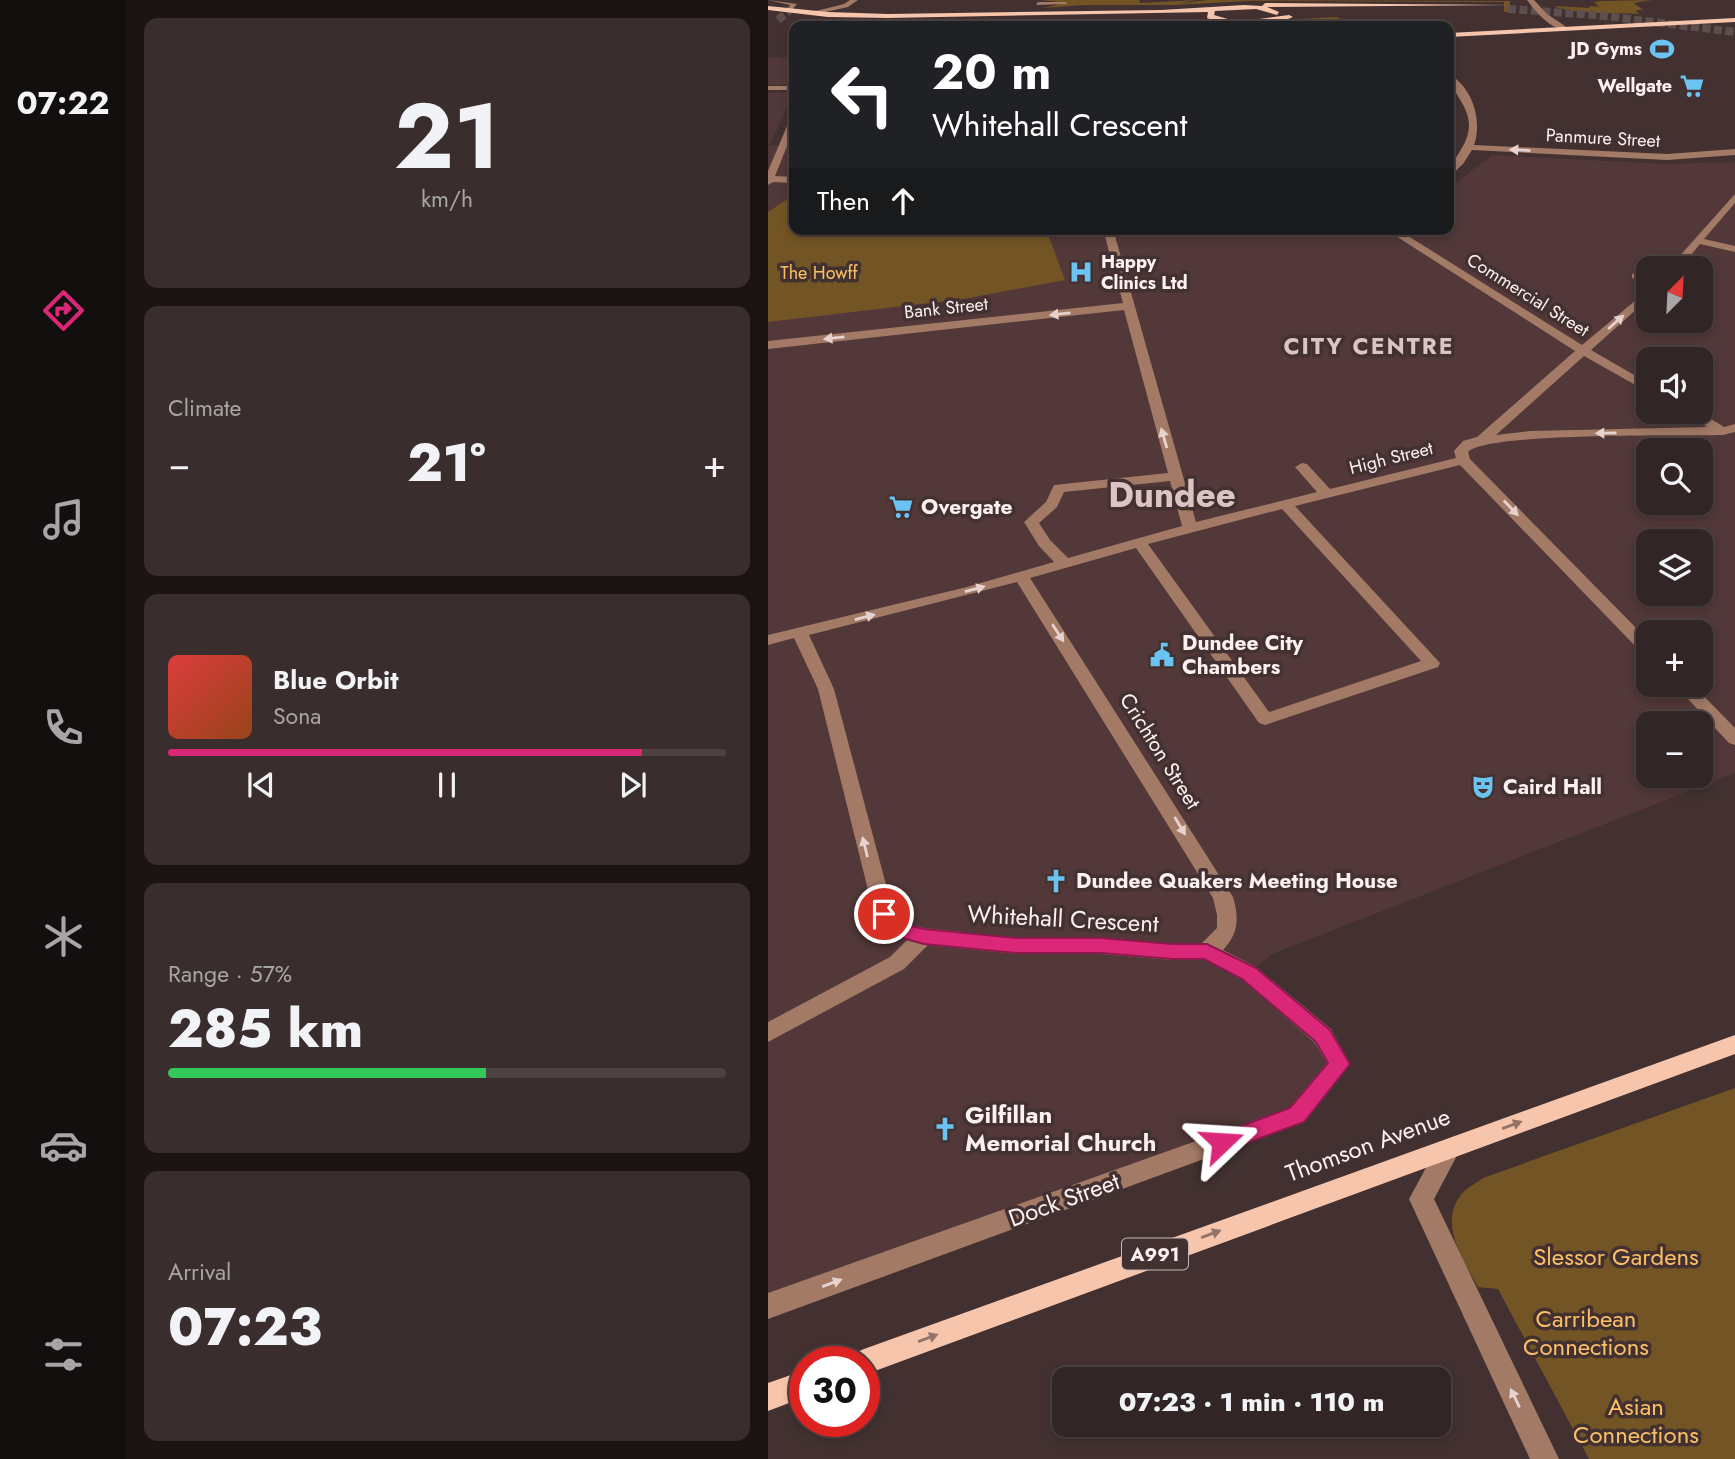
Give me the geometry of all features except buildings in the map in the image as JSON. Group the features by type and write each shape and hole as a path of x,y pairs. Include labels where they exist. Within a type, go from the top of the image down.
{"main road":[{"path":"1247,5 1266,8 1271,20"},
{"path":"768,8 862,16 1119,11 1247,5 1508,7 1353,10 1271,20"},
{"path":"1119,11 1212,11 1224,7"},
{"path":"1313,15 1353,10"},
{"path":"1212,11 1210,16 1220,21"},
{"path":"768,15 895,20 1100,15 1220,21"},
{"path":"1271,20 1302,15"},
{"path":"1454,35 1735,20"},
{"name":"Thomson Avenue","path":"880,1356 1735,1044"},
{"path":"768,1397 789,1389"}],"street":[{"path":"768,0 794,4 791,9"},
{"path":"812,13 846,6 855,0"},
{"path":"1530,0 1544,16 1562,28"},
{"path":"1038,4 1065,4"},
{"path":"846,6 848,11 862,16"},
{"path":"1544,16 1542,23 1546,28"},
{"path":"1454,81 1467,100 1474,127 1470,147 1454,169"},
{"path":"768,89 789,88"},
{"path":"1454,90 1460,88"},
{"path":"1454,93 1467,100"},
{"path":"789,140 768,180 789,180"},
{"name":"Panmure Street","path":"1470,147 1667,158 1735,152"},
{"path":"1454,161 1460,163"},
{"path":"1685,256 1733,196"},
{"path":"1110,235 1190,528"},
{"name":"Commercial Street","path":"1400,235 1636,381"},
{"path":"1698,241 1735,249"},
{"path":"1482,440 1636,304"},
{"name":"Bank Street","path":"768,345 1128,306"},
{"path":"1713,423 1731,432"},
{"path":"1482,440 1530,435 1731,432"},
{"name":"High Street","path":"768,640 929,601 1190,528 1463,460 1461,451 1469,444 1482,440"},
{"path":"1463,460 1636,637"},
{"path":"1302,467 1327,494"},
{"path":"1064,563 1044,542 1029,518 1052,504 1052,488 1175,476"},
{"path":"1139,542 1265,719 1432,663 1286,505"},
{"name":"Crichton Street","path":"1021,576 1223,897 1230,919 1223,938 1207,951"},
{"name":"Whitehall Crescent","path":"800,633 826,689 869,863 884,914 892,923 906,932 924,936 1016,946 1101,946 1172,952 1207,951"},
{"path":"1695,697 1735,739"},
{"path":"768,1033 897,963 924,936"},
{"name":"Dock Street","path":"768,1306 1297,1115 1339,1064 1323,1036 1249,974 1207,951"},
{"path":"1448,1150 1421,1199 1545,1459"}],"shaded area":[{"path":"1134,19 1155,21 1020,21"},
{"path":"789,57 789,85 768,85 768,58"},
{"path":"789,92 789,103 769,146 789,145 789,235 1454,235 1454,184 1492,155 1666,164 1735,162 1735,773 1713,782 1713,711 1636,711 1636,788 1697,788 1272,954 1249,973 1339,1064 1297,1115 768,1293 768,93"}],"green space":[{"path":"1041,0 1139,0 1140,3 1197,0 1177,4 1207,0 1510,1 1510,12 1504,12 1504,2 1248,1 1175,5 1084,5 1043,8 1066,3"},
{"path":"1652,0 1634,3 1643,10 1636,10 1639,14 1582,12 1554,6 1589,8 1599,7 1594,2"},
{"path":"1337,17 1345,21 1292,21"},
{"name":"The Howff","path":"789,198 789,235 1048,235 1065,280 963,299 768,322 768,212"},
{"name":"Slessor Gardens","path":"1735,1088 1735,1459 1589,1459 1498,1289 1478,1287 1466,1266 1453,1230 1455,1206 1463,1192 1483,1178"}],"tunnel":[{"path":"778,20 791,9"},
{"path":"1508,9 1596,15 1735,32"}],"place":[{"name":"JD Gyms","path":"1662,49"},
{"name":"Wellgate","path":"1692,86"},
{"name":"Happy Clinics Ltd","path":"1081,272"},
{"name":"Overgate","path":"901,507"},
{"name":"Dundee City Chambers","path":"1162,655"},
{"name":"Caird Hall","path":"1483,787"},
{"name":"Dundee Quakers Meeting House","path":"1056,881"},
{"name":"Gilfillan Memorial Church","path":"945,1129"}],"district":[{"name":"CITY CENTRE","path":"1369,346"},
{"name":"Dundee","path":"1172,495"}],"route":[{"path":"884,914 906,932 924,936 1016,946 1101,946 1172,952 1207,951 1249,974 1323,1036 1339,1064 1297,1115 1222,1142"}],"park label":[{"name":"Carribean Connections","path":"1586,1333"},
{"name":"Asian Connections","path":"1636,1421"}]}
